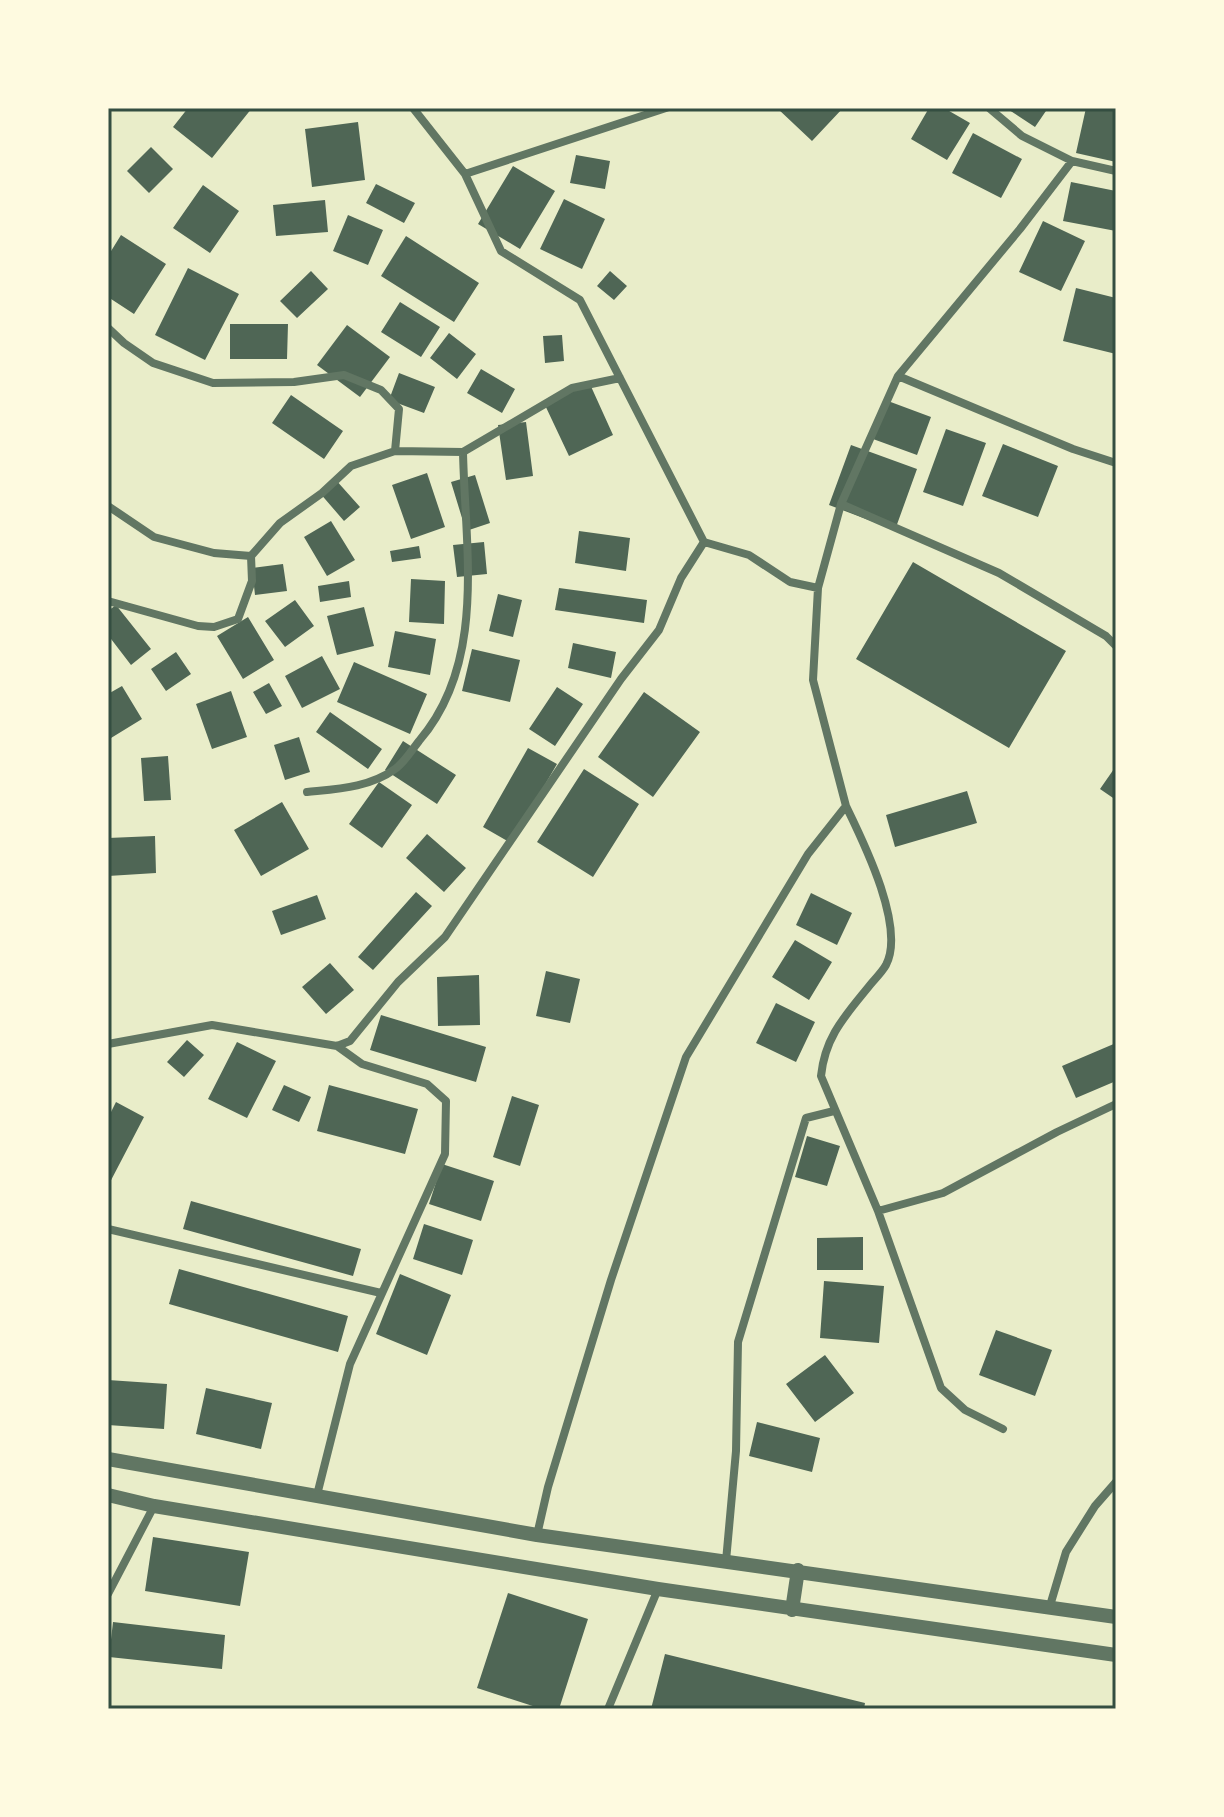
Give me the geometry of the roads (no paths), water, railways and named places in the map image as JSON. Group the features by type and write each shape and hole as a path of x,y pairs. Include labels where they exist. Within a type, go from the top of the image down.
{"street":[{"path":"413,108 465,174 501,251 580,300 704,542 749,555 790,582 818,588"},
{"path":"465,174 666,108"},
{"path":"989,108 1022,136 1072,161 1116,171"},
{"path":"1003,1429 965,1410 941,1388 878,1211 821,1076 823,1054 836,1027 886,965 891,930 872,859 846,806 813,680 818,588 841,504 898,376 1072,161"},
{"path":"108,328 153,363 213,383 294,382 344,375 381,390 399,409 395,451"},
{"path":"898,376 1073,449 1116,463"},
{"path":"108,601 198,626 214,627 238,619 252,581 251,556 280,523 322,493 351,466 395,451 463,452 572,388 620,378"},
{"path":"307,792 355,787 395,769 435,723 460,668 468,615 463,452"},
{"path":"841,504 999,573 1106,636 1116,646"},
{"path":"108,506 154,537 214,553 251,556"},
{"path":"337,1046 350,1041 398,982 445,937 621,679 659,630 681,578 704,542"},
{"path":"537,1535 548,1487 611,1280 686,1057 808,854 846,806"},
{"path":"108,1044 212,1025 337,1046 362,1064 427,1084 446,1101 445,1154 350,1364 317,1495"},
{"path":"878,1211 943,1193 1116,1104"},
{"path":"726,1561 736,1451 738,1342 806,1118 834,1111"},
{"path":"108,1229 381,1293"},
{"path":"108,1459 537,1535 1116,1617"},
{"path":"1049,1609 1066,1552 1095,1506 1116,1482"},
{"path":"108,1495 154,1506 658,1589 1116,1655"},
{"path":"108,1594 154,1506"},
{"path":"792,1610 798,1570"},
{"path":"608,1709 658,1589"}]}
